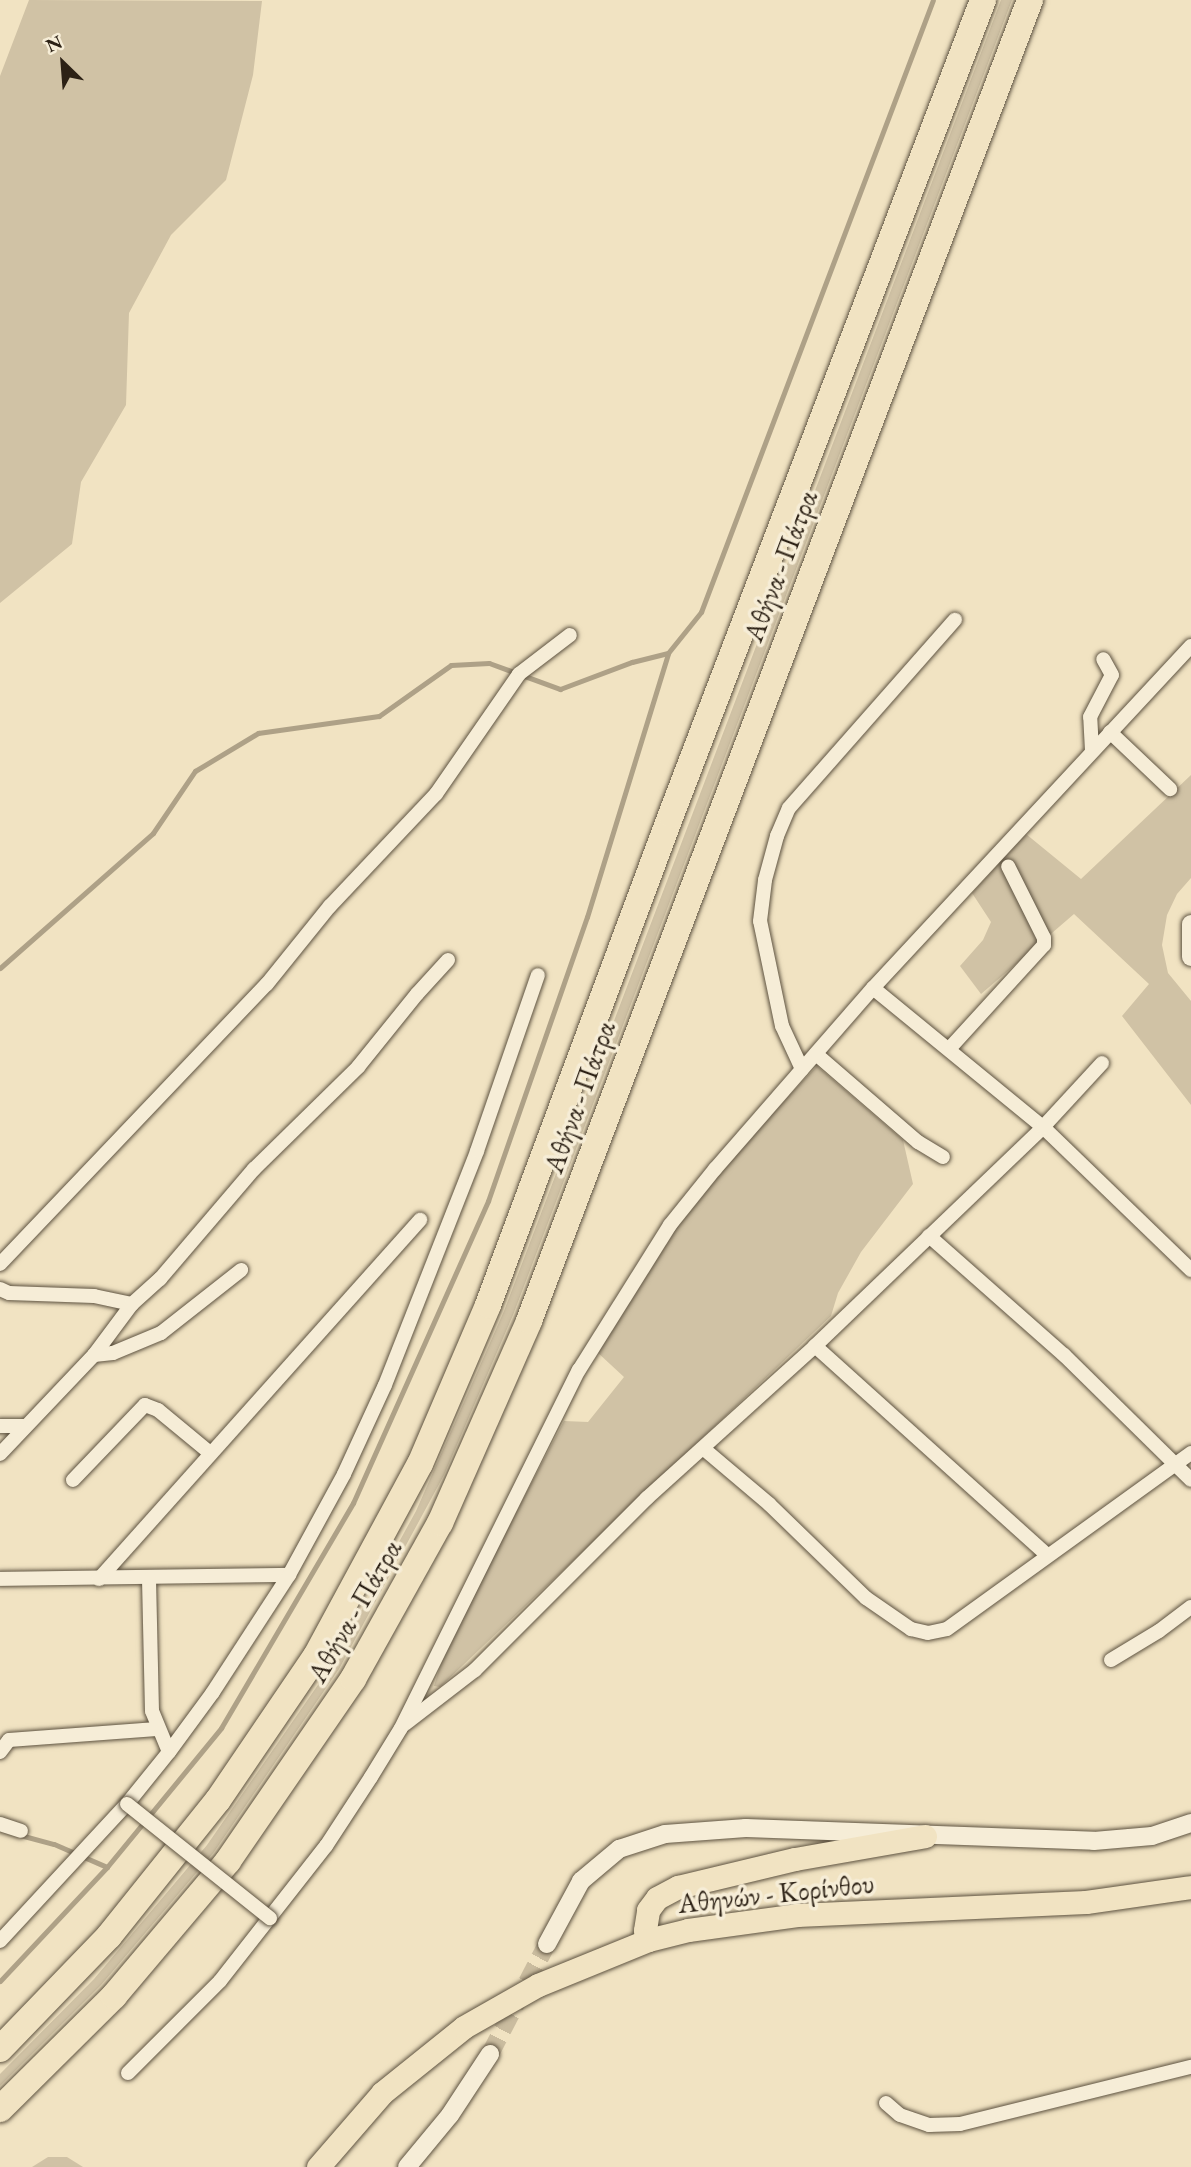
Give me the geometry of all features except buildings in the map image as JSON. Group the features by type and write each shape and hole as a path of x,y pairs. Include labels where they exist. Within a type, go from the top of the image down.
{"highway":[{"name":"Αθήνα - Πάτρα","path":"0,2049 109,1936 224,1792 316,1656 420,1464 488,1305 686,776 983,0"},
{"name":"Αθήνα - Πάτρα","path":"0,2109 114,1996 228,1861 353,1679 440,1523 533,1310 1030,0"}],"main road":[{"path":"648,1940 645,1930 648,1910 657,1898 678,1886 795,1859 925,1836"},
{"name":"Αθηνών - Κορίνθου","path":"318,2167 382,2093 453,2035 538,1985 648,1940 688,1930 797,1915 1086,1902 1191,1887"}],"street":[{"path":"802,1069 782,1026 760,921 765,880 777,836 789,808 955,620"},
{"path":"0,1264 267,985 330,906 436,794 519,674 570,635"},
{"path":"128,2073 220,1981 327,1846 401,1727 579,1370 670,1225 715,1168 873,988 1191,646"},
{"path":"1092,751 1090,717 1112,675 1103,659"},
{"path":"1110,732 1170,789"},
{"path":"949,1049 1044,945 1045,938 1008,866"},
{"path":"1191,924 1191,957"},
{"path":"0,1454 94,1355 132,1304 160,1279 254,1169 358,1067 416,994 448,960"},
{"path":"0,1941 127,1804 164,1758 213,1692 289,1575 344,1474 385,1385 477,1151 538,975"},
{"path":"873,988 1043,1128 1191,1270"},
{"path":"816,1054 918,1142 943,1157"},
{"path":"401,1727 475,1670 648,1498 815,1346 1043,1128 1102,1063"},
{"path":"99,1579 420,1220"},
{"path":"929,1237 1064,1355 1191,1480"},
{"path":"94,1355 122,1350 161,1333 241,1270"},
{"path":"0,1289 9,1293 94,1296 132,1304"},
{"path":"815,1346 1047,1555"},
{"path":"73,1480 145,1405 158,1410 210,1453"},
{"path":"0,1426 25,1426"},
{"path":"704,1449 769,1504 866,1598 911,1629 928,1633 947,1629 1191,1453"},
{"path":"0,1579 289,1575"},
{"path":"149,1578 152,1711 164,1758"},
{"path":"1111,1660 1159,1631 1191,1607"},
{"path":"0,1752 9,1740 157,1729"},
{"path":"127,1804 270,1918"},
{"path":"547,1944 582,1881 619,1849 641,1839 699,1830 746,1828 925,1836 1125,1840 1152,1836 1191,1823"},
{"path":"0,1824 21,1831"},
{"path":"407,2167 457,2105 490,2054"},
{"path":"886,2103 900,2115 929,2125 960,2124 1191,2067"}],"shaded area":[{"path":"29,0 262,1 253,75 226,180 171,235 129,313 126,405 81,482 72,544 0,603 0,76"},
{"path":"1001,0 1012,0 513,1315 444,1475 339,1669 214,1852 101,1985 0,2086 0,2074 94,1979 207,1845 331,1666 416,1511 504,1311"},
{"path":"1191,775 1191,878 1177,894 1167,915 1162,945 1168,973 1191,1001 1191,1105 1122,1016 1149,984 1074,914 981,994 960,966 983,940 991,922 972,893 1026,834 1081,879"},
{"path":"817,1066 903,1140 913,1184 861,1252 838,1293 831,1316 440,1687 434,1686 447,1644 564,1421 588,1422 624,1377 597,1352 667,1240 748,1139"},
{"path":"48,2157 67,2157 83,2167 32,2167"}],"waterway":[{"path":"0,1981 107,1867 221,1728 353,1503 488,1201 587,917 668,653 701,612 933,0"},
{"path":"0,968 153,833 195,771 258,733 379,716 451,665 489,663 560,689 632,662 668,653"},
{"path":"20,1835 54,1844 107,1867"}],"tunnel":[{"path":"490,2054 547,1944"}]}
